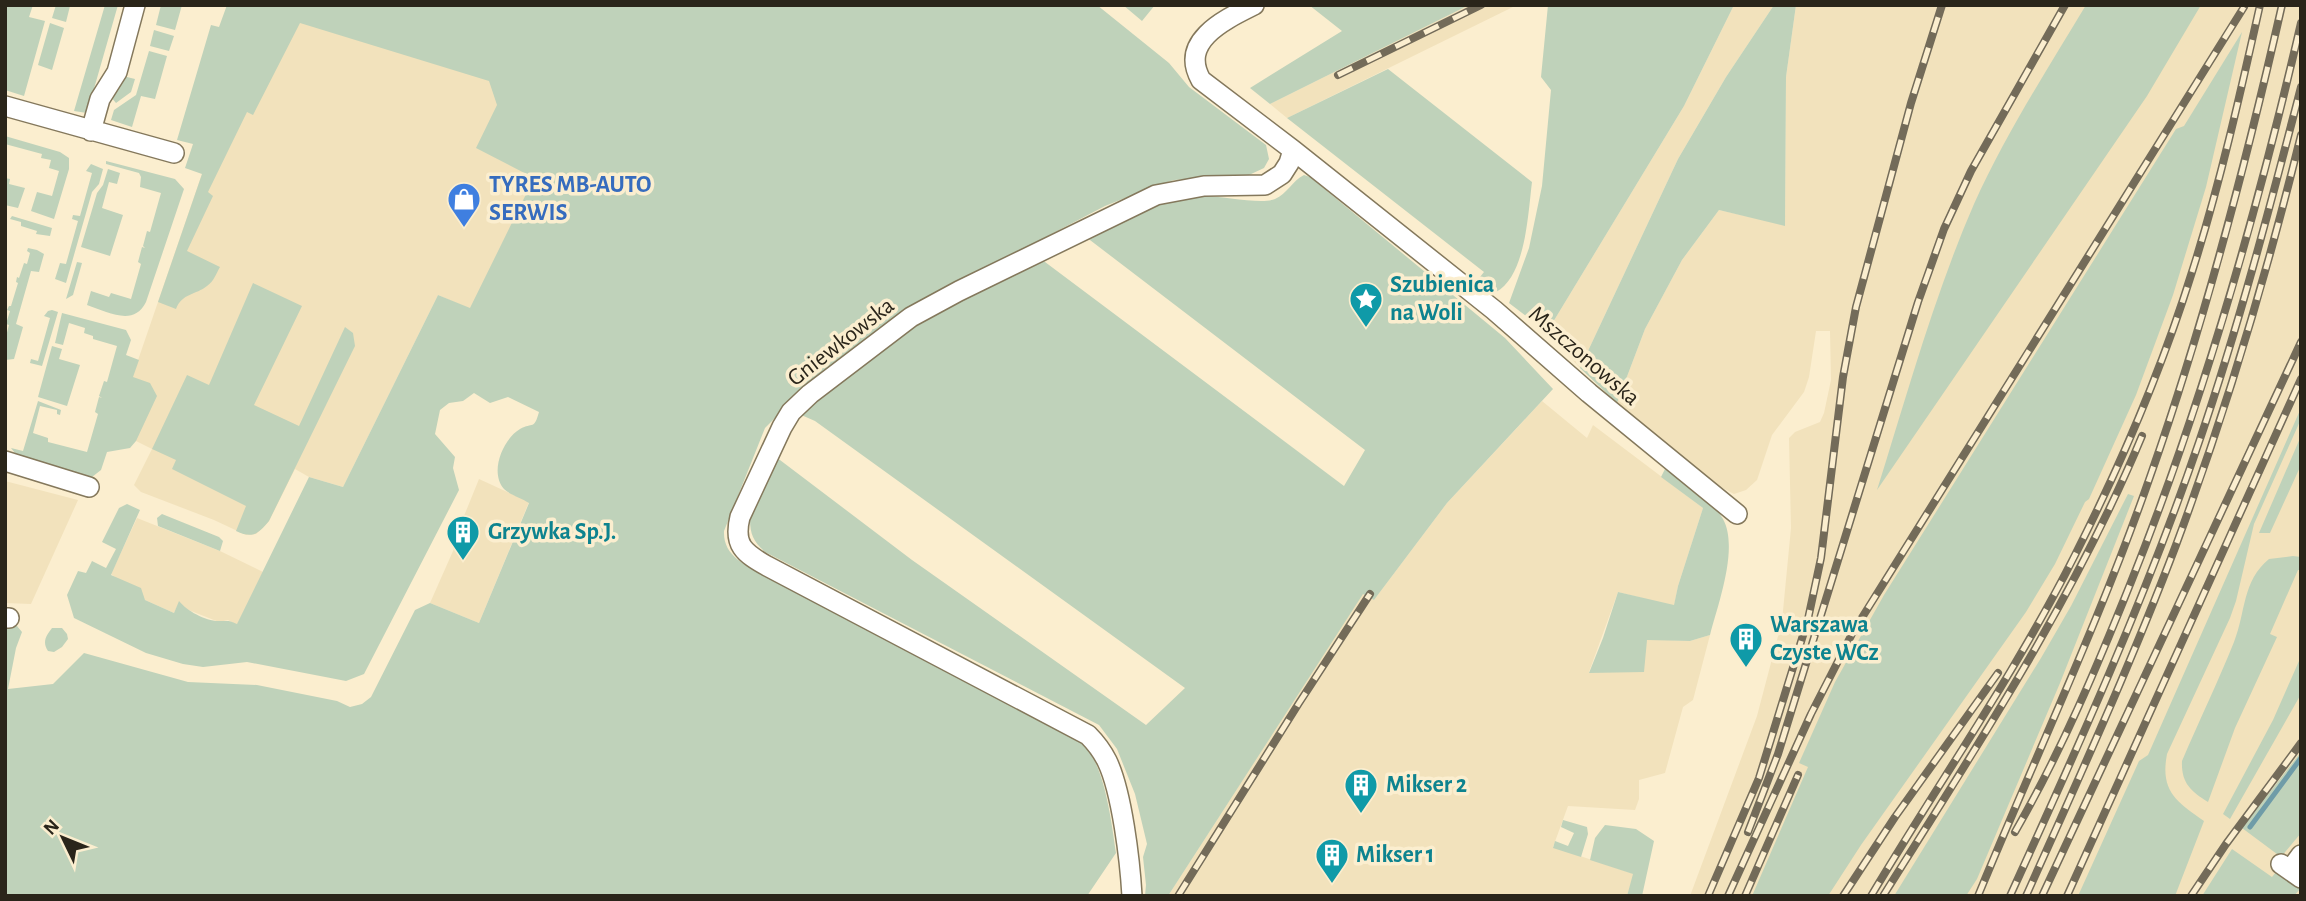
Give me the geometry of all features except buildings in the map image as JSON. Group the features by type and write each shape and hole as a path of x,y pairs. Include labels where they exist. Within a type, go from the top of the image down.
{"street":[{"path":"91,131 100,99 117,72 135,5"},
{"name":"Mszczonowska","path":"1254,5 1222,23 1201,42 1193,61 1201,80 1494,310 1599,402 1737,514"},
{"path":"5,106 174,153"},
{"name":"Gniewkowska","path":"1132,896 1129,862 1114,778 1098,746 1088,735 767,566 743,550 737,530 755,483 791,412 863,352 911,317 1133,204 1156,195 1204,186 1265,185 1282,174 1293,150"},
{"path":"5,461 89,486"}],"shaded area":[{"path":"1469,5 1517,5 1287,118 1270,104"},
{"path":"1734,5 1774,5 1726,77 1678,159 1580,368 1547,332 1684,106"},
{"path":"1796,5 2301,5 2301,896 1690,896 1757,716 1782,621 1791,528 1789,438 1795,432 1820,422 1824,413 1831,380 1830,331 1816,331 1804,392 1772,435 1757,480 1746,490 1734,494 1713,483 1617,403 1645,329 1682,260 1719,210 1785,225 1786,77"},
{"path":"271,8 511,76 544,210 495,320 438,295 343,487 309,477 295,469 269,521 256,534 246,535 141,492 134,485 152,449 114,430 202,174"},
{"path":"1542,401 1587,438 1593,425 1703,508 1674,606 1618,592 1589,672 1643,672 1646,639 1690,641 1710,635 1693,700 1683,707 1665,773 1639,780 1639,799 1635,810 1568,806 1553,847 1634,874 1627,896 1168,896 1363,593 1374,600 1447,503"},
{"path":"479,479 529,502 479,623 430,603 457,542"},
{"path":"5,481 78,500 31,604 5,603"},
{"path":"137,518 220,551 263,572 237,625 228,620 219,622 186,609 179,602 174,613 145,600 111,574"}],"green space":[{"path":"5,5 33,5 29,17 45,21 24,96 5,90"},
{"path":"56,5 70,6 66,22 52,18"},
{"path":"105,5 118,5 87,113 74,111"},
{"path":"161,5 182,5 175,30 156,25"},
{"path":"227,5 1097,5 1169,63 1189,87 1266,145 1269,159 1264,168 1249,175 1174,180 1155,186 1105,206 908,309 814,379 765,428 724,531 731,553 764,576 1053,725 1085,747 1092,756 1103,782 1116,853 1087,896 5,896 6,626 17,626 22,632 8,689 53,684 84,653 188,682 257,685 337,701 350,707 362,704 371,697 415,610 430,603 479,623 529,503 504,489 498,474 498,465 508,440 520,429 534,423 539,412 508,397 490,403 474,393 463,401 449,403 440,410 435,434 455,457 453,468 459,490 364,674 346,681 247,662 203,667 183,664 146,653 74,618 67,595 78,571 86,573 92,561 106,568 116,549 102,542 119,508 127,504 140,510 111,575 141,588 145,600 174,613 179,601 203,618 237,624 309,477 343,487 438,295 470,308 534,178 476,148 497,105 489,81 300,23 253,115 247,112 208,192 213,196 187,251 220,267 215,277 203,289 182,300 176,309 158,302 202,174 185,168 193,144 177,140 211,25 219,27"},
{"path":"1123,5 1155,5 1142,21"},
{"path":"1309,5 1469,5 1270,104 1250,88 1342,31"},
{"path":"1548,5 1734,5 1684,106 1547,332 1509,303 1529,248 1542,186 1551,90 1541,77"},
{"path":"1774,5 1796,5 1786,77 1785,226 1719,210 1682,260 1645,329 1617,403 1580,368 1678,159 1726,77"},
{"path":"2086,5 2201,5 2147,96 1877,490 1934,310 1974,204 2013,128"},
{"path":"50,23 64,28 52,70 38,65"},
{"path":"154,30 174,36 169,51 150,46"},
{"path":"2242,32 2206,187 2173,295 2136,395 2089,499 2085,502 2055,564 2026,612 1828,896 1752,896 1808,767 1799,763 1835,682 1884,595 2176,129 2184,126"},
{"path":"149,51 167,56 155,99 141,96 132,127 111,120 114,110 136,95"},
{"path":"1388,69 1532,182 1520,258 1506,284 1496,292 1480,277 1484,272 1287,118"},
{"path":"123,76 135,79 131,92 116,103 111,97"},
{"path":"5,136 60,152 69,158 69,169 54,219 31,211 37,192 52,196 59,171 49,168 51,160 41,158 42,154 5,144"},
{"path":"106,161 175,179 184,189 146,302 141,310 128,316 112,314 87,305 91,291 109,297 111,293 131,299 141,264 138,262 142,247 145,248 143,246 147,231 150,232 161,193 140,187 139,173 106,164"},
{"path":"91,164 103,169 99,184 92,192 66,283 55,279 60,263 66,264 78,221 72,219 73,215 80,216 92,173 86,171"},
{"path":"108,169 120,173 117,184 109,182 102,208 123,215 110,256 81,247 97,193 103,185"},
{"path":"1304,175 1310,177 1505,338 1553,389 1447,503 1374,600 1363,594 1168,896 1145,896 1143,857 1147,844 1135,794 1117,749 1099,725 765,552 753,538 750,519 776,457 912,560 1146,725 1185,688 815,421 799,414 903,333 942,309 1041,259 1344,486 1365,450 1086,237 1141,211 1184,198 1207,196 1269,201 1283,194"},
{"path":"5,178 10,179 9,184 25,188 18,208 5,205"},
{"path":"12,216 52,228 50,236 36,234 37,231 10,219"},
{"path":"28,248 44,254 39,272 31,271 16,324 23,327 14,359 5,360 5,340 9,325 6,324 10,311 7,310 11,306 18,283 17,277 19,278 24,263 27,264 30,253"},
{"path":"77,262 82,263 73,295 66,299"},
{"path":"253,283 302,306 254,405 299,426 345,327 353,333 355,346 269,521 251,535 236,531 246,506 172,469 176,460 152,449 187,375 209,385"},
{"path":"52,310 58,312 42,366 30,363 31,359 38,361 50,318 44,316"},
{"path":"62,313 126,330 131,340 126,355 139,360 133,377 150,383 157,396 136,441 130,448 107,452 101,470 92,477 18,457 11,448 23,451 38,401 61,410 60,415 57,410 40,406 33,433 48,438 48,442 87,452 98,414 95,412 99,397 102,398 99,396 104,381 107,382 117,346 93,339 93,336 84,333 85,328 69,323 63,345 55,343"},
{"path":"52,346 62,349 59,359 80,365 67,406 38,397"},
{"path":"2301,408 2301,419 2254,524 2230,618 2167,754 2166,777 2172,794 2204,821 2175,896 2078,896 2139,761 2148,755"},
{"path":"2301,436 2301,465 2270,533 2259,533"},
{"path":"1665,469 1712,504 1723,519 1727,531 1728,560 1710,635 1690,641 1647,640 1644,672 1589,673 1618,592 1674,605 1703,508 1661,477"},
{"path":"2128,494 2134,496 2060,683 1977,879 1966,896 1894,896 2041,658 2071,606"},
{"path":"162,514 219,537 223,541 220,551 158,526 157,518"},
{"path":"2301,557 2301,570 2298,570 2270,634 2277,637 2235,728 2208,802 2188,785 2183,775 2182,761 2234,642 2254,577 2269,559"},
{"path":"52,628 62,628 68,639 54,652 48,651 45,645"},
{"path":"2299,661 2301,694 2230,819 2223,814 2273,720"},
{"path":"2301,752 2301,833 2281,857 2242,828"},
{"path":"1563,820 1587,827 1588,834 1581,857 1553,848 1555,841 1568,846 1574,833 1561,827"},
{"path":"1605,825 1636,829 1654,841 1642,896 1627,896 1633,874 1590,860 1595,838"},
{"path":"2232,849 2272,877 2276,872 2300,889 2294,896 2202,896"}],"waterway":[{"path":"2250,827 2301,758"}],"railway":[{"path":"1338,75 1481,5"},
{"path":"1708,896 1759,778 1808,619 1821,558 1843,377 1856,307 1911,103 1942,5"},
{"path":"1748,832 1778,754 1918,302 1944,229 1971,171 2065,5"},
{"path":"1871,896 2052,599 2124,451 2168,344 2202,239 2229,139 2260,5"},
{"path":"1978,896 2111,581 2171,416 2223,242 2282,5"},
{"path":"1728,896 1811,714 1853,632 2244,7"},
{"path":"2015,832 2048,771 2091,677 2131,582 2182,445 2227,306 2301,23"},
{"path":"2010,896 2110,671 2157,557 2199,442 2241,310 2301,87"},
{"path":"2026,896 2122,678 2194,495 2244,342 2301,135"},
{"path":"2042,896 2301,342"},
{"path":"2067,896 2301,379"},
{"path":"1883,896 1988,728 2055,614 2086,556 2142,436"},
{"path":"1178,896 1370,594"},
{"path":"1843,896 1895,817 1998,673"},
{"path":"2191,896 2301,743"},
{"path":"1745,896 1798,775"}],"place":[{"name":"TYRES MB-AUTO SERWIS","path":"464,229"},
{"name":"Szubienica na Woli","path":"1366,329"},
{"name":"Grzywka Sp.J.","path":"463,562"},
{"name":"Warszawa Czyste WCz","path":"1746,669"},
{"name":"Mikser 2","path":"1361,815"},
{"name":"Mikser 1","path":"1332,885"}]}
